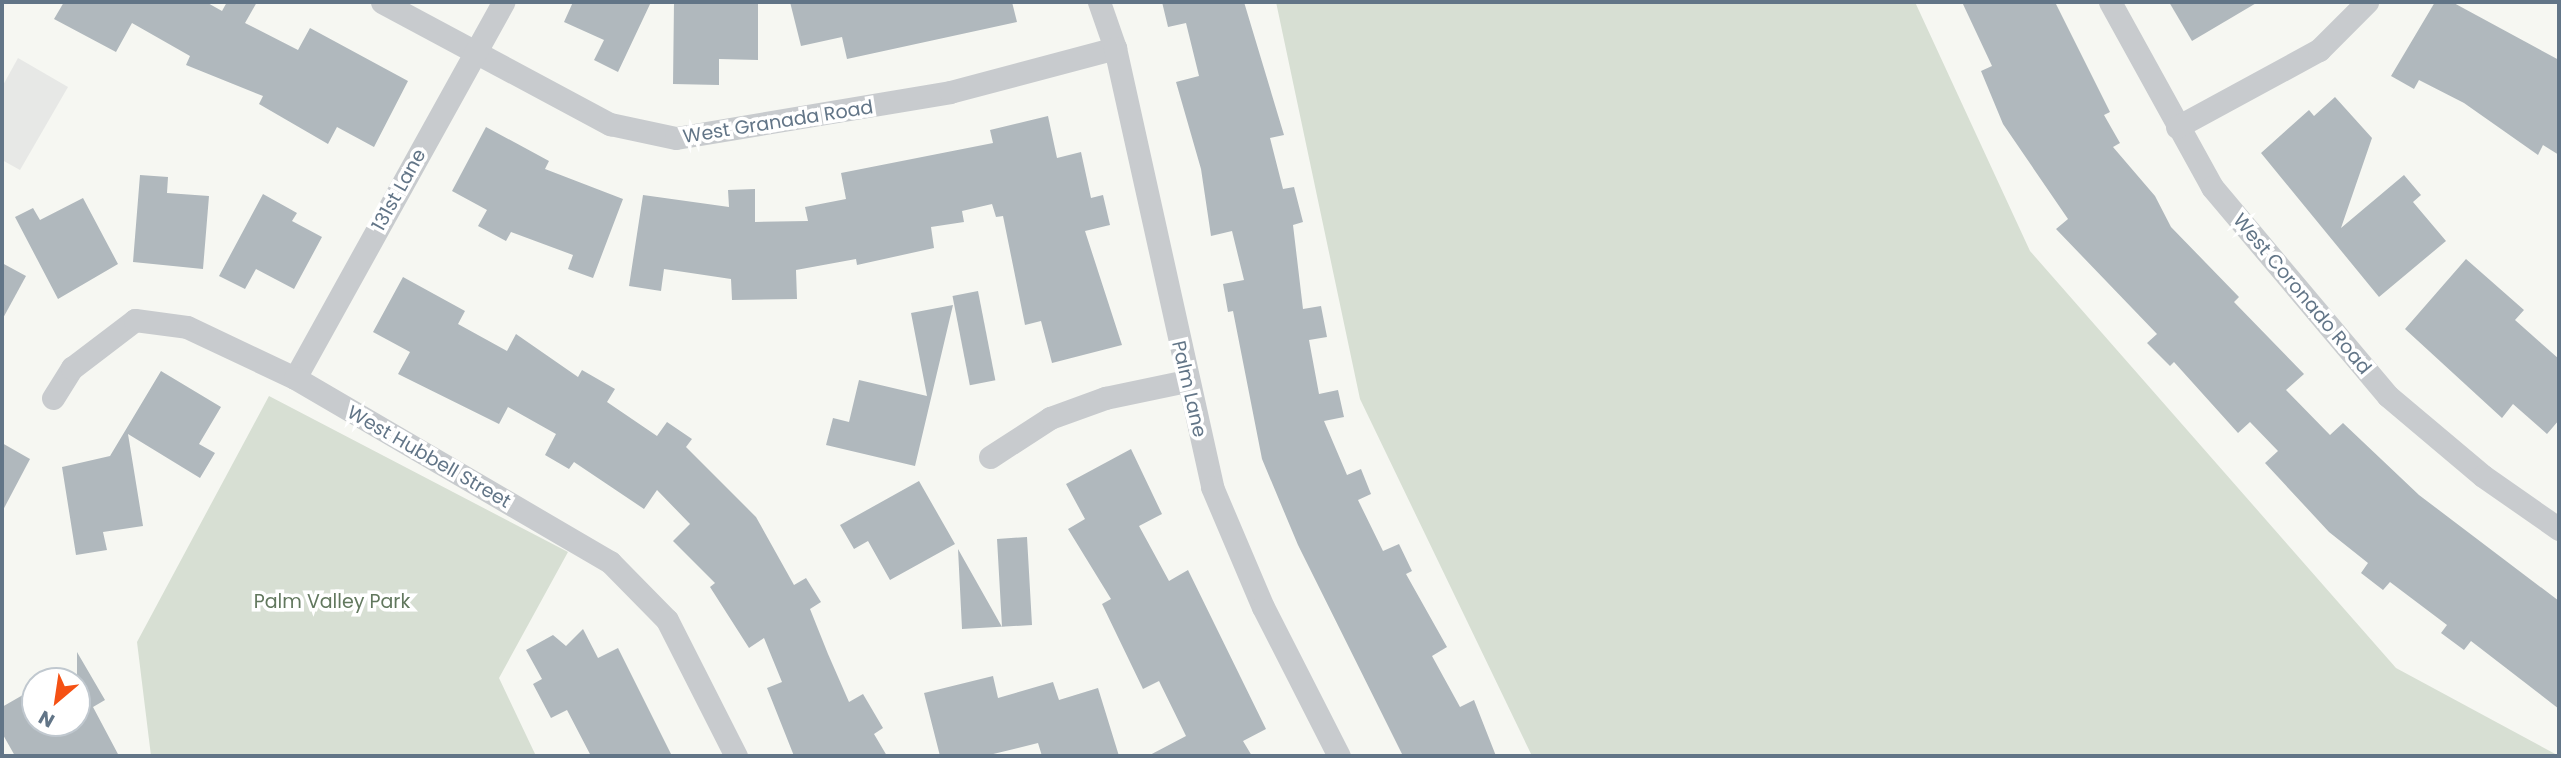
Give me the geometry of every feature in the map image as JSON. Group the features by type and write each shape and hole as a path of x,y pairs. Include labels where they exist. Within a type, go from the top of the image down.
{"street":[{"name":"West Granada Road","path":"382,2 474,55 610,124 676,138 950,92 1115,48"},
{"name":"131st Lane","path":"295,378 503,2"},
{"name":"Palm Lane","path":"1099,2 1115,48 1186,381 1212,487 1263,607 1339,756"},
{"name":"West Coronado Road","path":"2110,2 2212,187 2388,396 2483,476 2559,529"},
{"path":"2177,127 2319,50 2367,2"},
{"name":"West Hubbell Street","path":"53,398 72,368 135,320 187,327 295,378 610,562 667,620 736,756"},
{"path":"990,457 1050,418 1105,397 1186,381"}],"shaded area":[{"path":"18,58 68,87 20,170 2,160 2,87"}],"green space":[{"path":"1276,2 1915,2 2030,251 2396,668 2559,756 1532,756 1360,399"},
{"name":"Palm Valley Park","path":"269,396 568,552 499,678 536,756 151,756 137,642"}],"building":[{"path":"64,2 206,2 222,11 227,2 257,2 245,23 298,50 310,28 408,81 374,147 337,127 328,144 259,104 263,96 186,65 190,56 132,23 116,52 54,19"},
{"path":"573,2 651,2 618,72 594,60 604,40 564,22"},
{"path":"674,2 758,2 758,60 719,59 719,85 673,84"},
{"path":"790,2 1012,2 1017,22 847,59 842,37 801,46"},
{"path":"1162,2 1244,2 1284,135 1270,138 1283,189 1294,187 1303,222 1293,225 1303,309 1321,306 1327,337 1309,340 1319,394 1338,390 1344,417 1324,421 1347,475 1361,469 1371,494 1358,500 1383,551 1399,544 1412,571 1406,574 1447,647 1432,656 1460,707 1474,700 1496,756 1403,756 1298,545 1262,459 1233,311 1228,312 1223,284 1244,280 1232,231 1211,236 1201,169 1176,82 1199,76 1186,23 1168,27"},
{"path":"1962,2 2055,2 2110,112 2104,115 2120,143 2113,147 2155,196 2171,227 2239,297 2234,302 2304,374 2286,390 2330,435 2343,423 2419,495 2559,601 2559,709 2471,641 2464,650 2441,633 2447,625 2390,582 2383,590 2361,573 2368,563 2329,532 2265,463 2278,451 2250,422 2238,433 2174,362 2170,366 2147,343 2157,334 2056,229 2068,219 2003,124 1981,71 1992,66"},
{"path":"2169,2 2258,2 2192,41"},
{"path":"2435,2 2452,2 2559,60 2559,155 2543,145 2538,155 2464,103 2419,80 2414,89 2391,76"},
{"path":"2335,97 2372,138 2341,228 2404,175 2421,195 2413,202 2446,241 2379,297 2261,153 2309,110 2314,116"},
{"path":"1048,116 1057,158 1081,152 1091,198 1103,195 1110,225 1085,231 1122,345 1052,363 1041,321 1025,325 1003,216 996,217 992,204 962,211 964,222 931,227 934,248 857,265 856,259 796,270 797,299 732,300 731,279 664,269 661,291 629,286 643,195 729,207 728,190 755,189 755,222 808,221 805,207 846,199 841,173 993,143 990,130"},
{"path":"486,127 549,161 545,169 623,199 593,278 568,269 573,255 511,232 506,241 478,226 487,210 452,191"},
{"path":"140,175 168,177 167,193 209,196 203,269 133,262"},
{"path":"263,194 297,213 292,221 322,237 294,289 256,269 245,289 219,276"},
{"path":"83,198 118,264 58,299 15,217 33,208 40,220"},
{"path":"2466,259 2524,310 2515,320 2559,359 2559,420 2547,434 2513,404 2502,418 2405,329"},
{"path":"2,263 26,276 2,320"},
{"path":"403,277 465,311 458,324 507,351 516,334 578,377 582,370 615,389 607,402 657,436 667,422 692,439 686,447 756,517 794,585 806,578 821,602 810,609 828,654 849,702 863,694 883,728 874,734 887,756 794,756 767,688 782,682 764,638 749,648 710,587 715,583 673,541 690,524 657,490 644,509 574,462 569,469 545,455 556,434 508,407 499,424 398,374 410,352 373,332"},
{"path":"978,291 995,380 970,385 952,296"},
{"path":"953,305 915,466 826,445 833,418 849,422 859,380 927,396 911,313"},
{"path":"161,371 221,407 199,444 215,453 200,478 128,434 143,526 103,532 107,550 76,555 62,467 110,456"},
{"path":"2,443 30,459 2,512"},
{"path":"1131,449 1162,514 1139,526 1169,581 1188,570 1266,729 1243,741 1252,756 1148,756 1186,736 1159,681 1143,689 1102,604 1111,599 1068,529 1085,519 1066,484"},
{"path":"919,481 955,544 890,580 868,541 854,549 840,525"},
{"path":"1027,537 1032,625 1002,627 997,539"},
{"path":"958,549 1002,627 962,629"},
{"path":"583,629 598,658 618,648 672,756 591,756 567,710 551,718 533,684 542,679 526,650 553,635 566,646"},
{"path":"77,652 86,667 77,667"},
{"path":"91,676 105,700 93,707 119,756 15,756 2,733 2,707 21,696 21,737 91,737"},
{"path":"993,676 998,698 1053,682 1059,700 1098,688 1119,756 1042,756 1038,743 985,756 940,756 924,693"}]}
